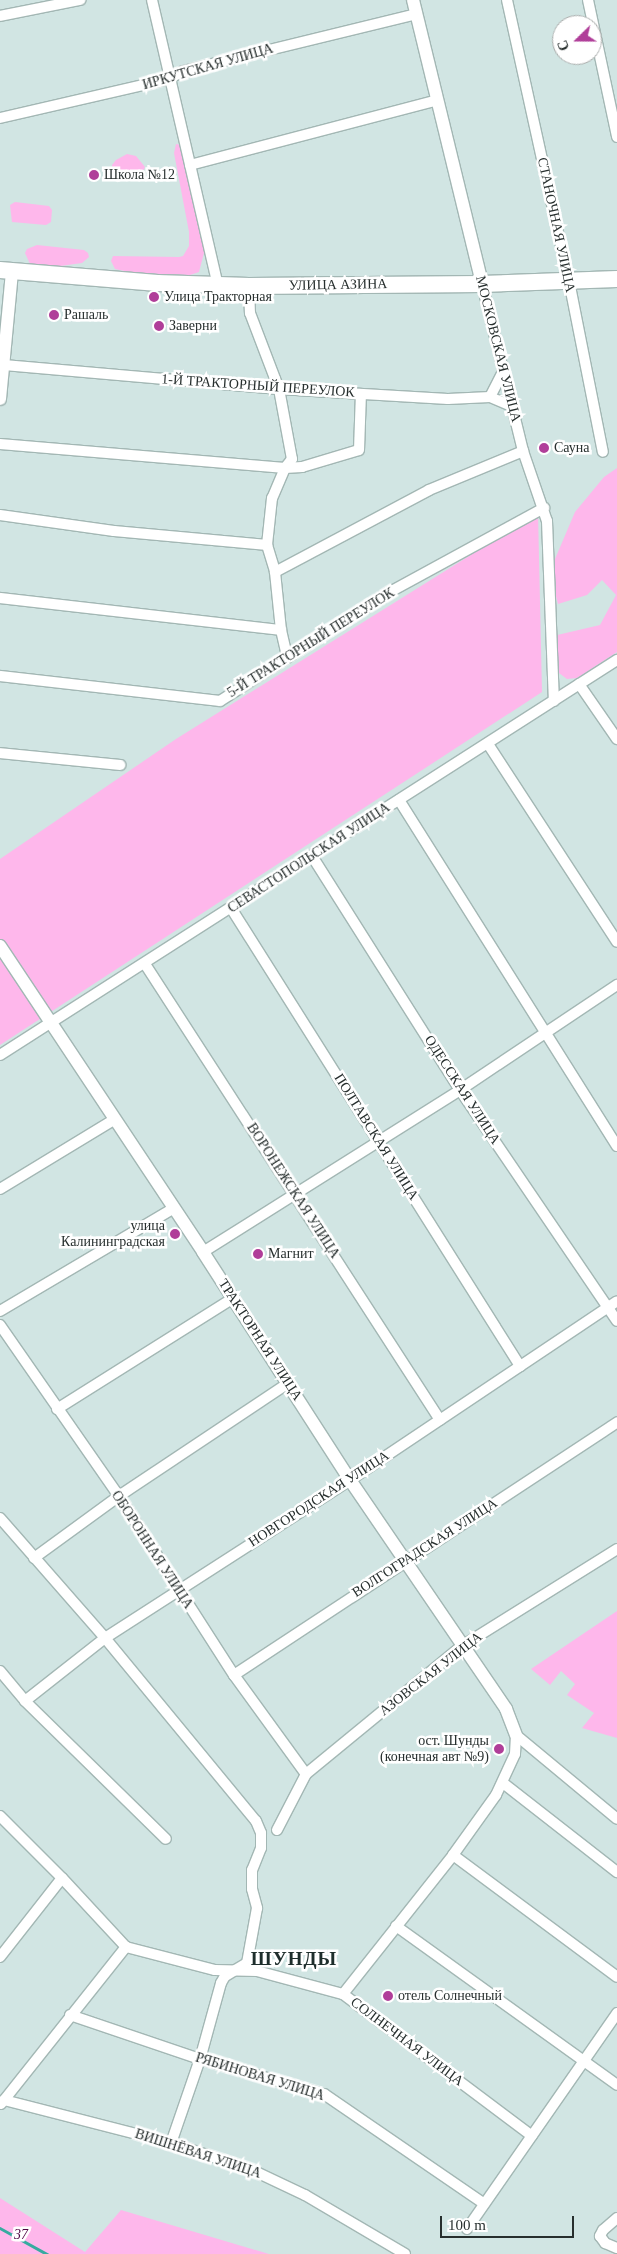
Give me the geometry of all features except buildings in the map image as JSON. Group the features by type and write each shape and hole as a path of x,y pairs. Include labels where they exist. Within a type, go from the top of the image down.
{"main road":[{"name":"УЛИЦА АЗИНА","path":"6,271 157,283 249,286 482,284 617,279"}],"street":[{"path":"0,16 80,0"},
{"path":"152,0 218,285"},
{"name":"МОСКОВСКАЯ УЛИЦА","path":"412,0 511,406 523,451 548,521 554,701"},
{"name":"СТАНОЧНАЯ УЛИЦА","path":"506,0 569,281 603,452"},
{"path":"588,0 617,137"},
{"name":"ИРКУТСКАЯ УЛИЦА","path":"0,118 169,79 183,71 416,14"},
{"path":"190,165 437,100"},
{"path":"0,399 4,365 6,271"},
{"path":"249,286 250,312 278,389 292,459 285,468 272,498 267,546 275,572 281,630 287,657"},
{"name":"1-Й ТРАКТОРНЫЙ ПЕРЕУЛОК","path":"4,365 278,389 448,399 490,398 511,406"},
{"path":"490,398 503,371"},
{"path":"0,444 285,468 302,467 359,450 361,394"},
{"path":"275,572 429,490 523,451"},
{"name":"5-Й ТРАКТОРНЫЙ ПЕРЕУЛОК","path":"0,676 220,701 388,593 544,508"},
{"path":"0,514 114,531 267,546"},
{"path":"0,598 281,630"},
{"name":"СЕВАСТОПОЛЬСКАЯ УЛИЦА","path":"0,1055 145,964 617,660"},
{"path":"579,684 617,739"},
{"path":"488,744 617,942"},
{"path":"0,752 120,765"},
{"path":"399,800 617,1146"},
{"name":"ОДЕССКАЯ УЛИЦА","path":"312,856 460,1090 617,1321"},
{"name":"ПОЛТАВСКАЯ УЛИЦА","path":"232,908 520,1366"},
{"name":"ТРАКТОРНАЯ УЛИЦА","path":"0,946 203,1252 350,1480 506,1709 516,1735"},
{"name":"ВОРОНЕЖСКАЯ УЛИЦА","path":"145,964 296,1194 440,1420"},
{"path":"203,1252 460,1090 617,985"},
{"path":"0,1189 115,1119"},
{"path":"0,1311 174,1208"},
{"path":"58,1409 233,1298"},
{"name":"НОВГОРОДСКАЯ УЛИЦА","path":"25,1701 105,1638 350,1480 617,1301"},
{"name":"ОБОРОННАЯ УЛИЦА","path":"0,1325 119,1496 234,1675 306,1774"},
{"path":"34,1558 119,1496 287,1384"},
{"name":"ВОЛГОГРАДСКАЯ УЛИЦА","path":"234,1675 617,1422"},
{"path":"0,1518 105,1638 256,1821 262,1842 258,1858 252,1870 252,1889 256,1908 247,1962 225,1976 222,1983 200,2059 172,2143"},
{"name":"АЗОВСКАЯ УЛИЦА","path":"277,1830 306,1774 462,1646 617,1549"},
{"path":"0,1671 25,1701 166,1838"},
{"path":"343,1994 453,1855 496,1796 515,1754 516,1735"},
{"path":"516,1735 617,1819"},
{"path":"503,1783 617,1872"},
{"path":"0,1816 62,1878 126,1948 70,2015 2,2102"},
{"path":"453,1855 617,1977"},
{"path":"0,1957 62,1878"},
{"path":"396,1926 617,2085"},
{"name":"СОЛНЕЧНАЯ УЛИЦА","path":"126,1948 215,1970 257,1970 343,1994 532,2136"},
{"path":"467,2229 483,2203 617,2013"},
{"name":"РЯБИНОВАЯ УЛИЦА","path":"70,2015 200,2059 324,2094 483,2203"},
{"name":"ВИШНЁВАЯ УЛИЦА","path":"2,2102 172,2143 252,2170 306,2195 405,2254"},
{"path":"617,2218 603,2230 600,2236 605,2243 617,2248"}],"green space":[{"path":"176,144 181,145 206,245 199,272 190,275 134,273 115,269 111,261 113,256 179,257 183,256 189,246 189,232 174,153"},
{"path":"127,154 136,156 145,167 141,175 130,180 119,181 114,177 112,165 116,160"},
{"path":"15,202 49,206 52,210 51,222 46,225 12,222 10,205"},
{"path":"37,245 84,250 88,253 89,257 82,263 53,267 30,264 25,253 27,249"},
{"path":"617,468 617,652 577,678 567,679 559,673 553,636 600,625 616,595 602,580 587,595 558,604 554,589 555,559 575,512 604,477"},
{"path":"538,513 542,692 0,1045 0,859 176,739"},
{"path":"617,1611 617,1738 582,1728 594,1713 567,1695 575,1684 561,1671 550,1685 531,1669"},
{"name":"37","path":"0,2198 85,2252 121,2210 269,2254 0,2254"}],"waterway":[{"path":"0,2228 47,2254"}],"place":[{"name":"Школа №12","path":"94,175"},
{"name":"Улица Тракторная","path":"154,297"},
{"name":"Рашаль","path":"54,315"},
{"name":"Заверни","path":"159,326"},
{"name":"Сауна","path":"544,448"},
{"name":"улица Калининградская","path":"175,1234"},
{"name":"Магнит","path":"258,1254"},
{"name":"ост. Шунды (конечная авт №9)","path":"499,1749"},
{"name":"отель Солнечный","path":"388,1996"}],"district":[{"name":"ШУНДЫ","path":"294,1959"}]}
